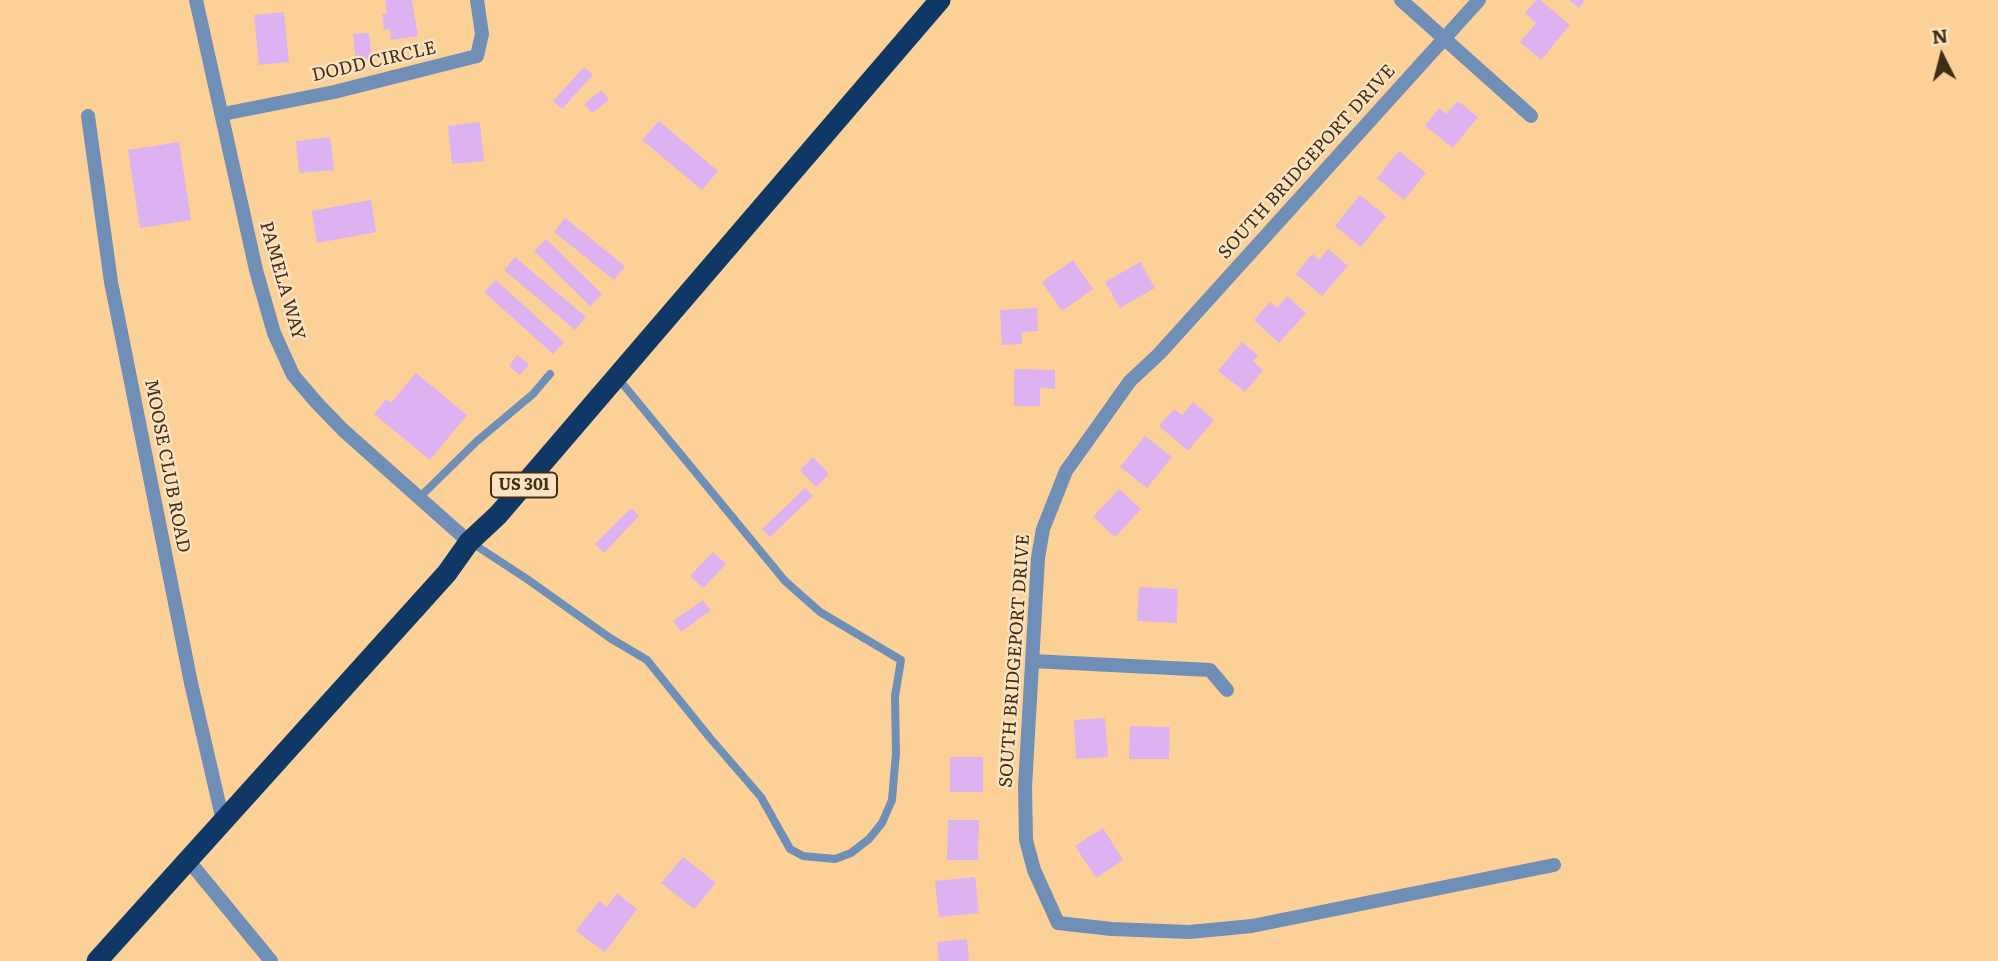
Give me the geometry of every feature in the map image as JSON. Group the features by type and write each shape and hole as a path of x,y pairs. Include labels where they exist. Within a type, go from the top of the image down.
{"highway":[{"name":"US 301","path":"97,961 447,573 469,542 498,515 940,0"}],"street":[{"name":"PAMELA WAY","path":"196,0 256,270 274,332 293,375 343,430 469,542"},
{"name":"DODD CIRCLE","path":"223,114 334,92 477,57 482,34 477,0"},
{"path":"1401,0 1531,116"},
{"name":"SOUTH BRIDGEPORT DRIVE","path":"1479,0 1159,354 1130,382 1066,471 1043,528 1038,558 1025,787 1026,840 1034,870 1058,923 1112,929 1189,932 1252,926 1554,865"},
{"name":"MOOSE CLUB ROAD","path":"88,116 111,282 191,682 223,821"},
{"path":"1031,661 1210,670 1227,690"},
{"path":"188,860 271,961"}],"lane":[{"path":"419,498 477,441 533,394 550,374"},
{"path":"469,542 610,638 647,660 709,738 761,797 790,849 803,856 835,859 851,853 869,839 882,823 892,800 896,753 895,696 901,660 820,612 785,580 617,377"}],"building":[{"path":"385,0 412,0 418,36 391,40 390,29 384,30 382,14 387,14"},
{"path":"1536,0 1540,0 1570,25 1541,60 1520,42 1536,23 1525,13"},
{"path":"1569,0 1585,0 1579,8"},
{"path":"284,12 289,62 259,65 254,15"},
{"path":"369,33 372,61 356,62 353,34"},
{"path":"584,67 593,75 562,109 553,101"},
{"path":"601,90 609,100 592,113 584,104"},
{"path":"1458,101 1478,117 1453,148 1425,126 1439,108 1446,114"},
{"path":"659,121 718,171 702,190 642,140"},
{"path":"480,122 484,161 452,164 448,126"},
{"path":"330,137 334,170 299,173 296,141"},
{"path":"179,142 191,220 140,228 128,150"},
{"path":"1399,151 1426,173 1404,200 1377,178"},
{"path":"1360,195 1386,216 1361,247 1335,226"},
{"path":"371,200 376,232 317,243 312,211"},
{"path":"565,218 625,266 614,280 554,232"},
{"path":"546,239 602,294 590,306 534,251"},
{"path":"1328,249 1348,266 1322,296 1296,274 1312,254 1319,260"},
{"path":"515,257 586,317 575,330 504,270"},
{"path":"1073,260 1093,289 1062,311 1042,282"},
{"path":"1140,262 1155,288 1120,308 1105,282"},
{"path":"496,280 564,342 553,354 484,292"},
{"path":"1287,296 1306,313 1279,343 1254,320 1270,302 1277,308"},
{"path":"1037,308 1038,331 1022,332 1022,344 1002,345 1000,310"},
{"path":"1242,342 1258,355 1253,361 1263,370 1245,392 1218,371"},
{"path":"517,355 529,364 520,375 509,366"},
{"path":"1014,369 1055,370 1055,389 1040,388 1040,406 1014,406"},
{"path":"416,373 467,415 430,460 374,414 386,399 391,403"},
{"path":"1193,402 1214,420 1188,451 1159,426 1174,409 1182,415"},
{"path":"1145,436 1172,457 1147,488 1120,467"},
{"path":"813,457 829,474 816,487 800,470"},
{"path":"805,488 813,496 770,537 762,529"},
{"path":"1119,489 1141,509 1115,537 1093,517"},
{"path":"631,508 639,516 604,553 595,544"},
{"path":"713,552 726,564 703,588 690,576"},
{"path":"1139,587 1178,589 1177,623 1137,621"},
{"path":"703,600 711,610 681,632 673,621"},
{"path":"1105,718 1108,757 1076,759 1074,720"},
{"path":"1130,726 1170,727 1169,759 1129,759"},
{"path":"950,757 983,757 983,792 950,792"},
{"path":"948,820 979,820 978,860 947,860"},
{"path":"1103,828 1123,860 1096,878 1075,846"},
{"path":"683,857 716,883 694,909 661,883"},
{"path":"975,877 979,913 939,917 935,881"},
{"path":"617,893 637,909 605,952 576,931 599,901 607,907"},
{"path":"967,939 969,961 939,961 937,942"}]}
